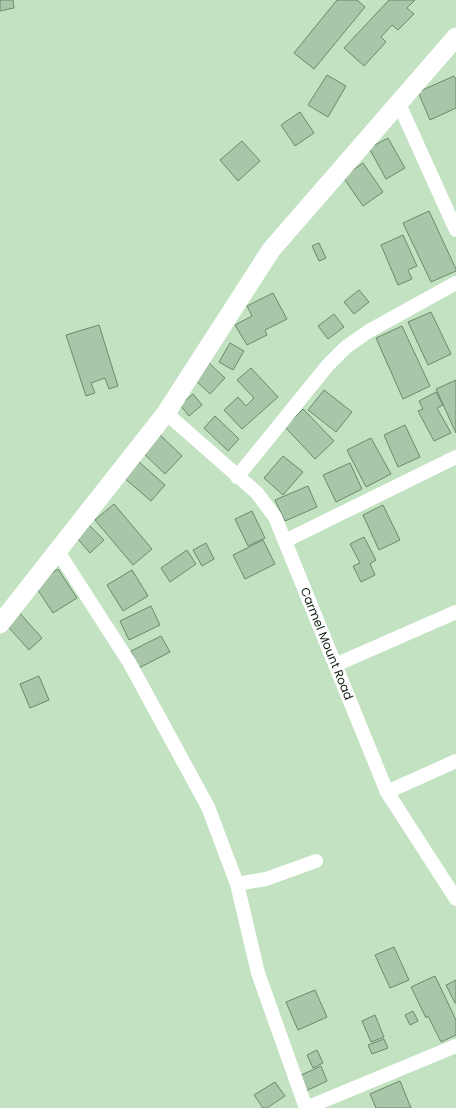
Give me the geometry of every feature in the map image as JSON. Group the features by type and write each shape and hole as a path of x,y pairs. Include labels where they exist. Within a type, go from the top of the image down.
{"street":[{"path":"0,624 166,413 271,250 456,37"},
{"path":"399,104 456,230"},
{"path":"237,477 328,365 346,347 369,331 456,284"},
{"name":"Carmel Mount Road","path":"166,413 257,493 275,518 387,792 456,899"},
{"path":"285,541 456,457"},
{"path":"58,550 129,662 208,807 237,884 258,973 306,1108 456,1046"},
{"path":"335,665 456,612"},
{"path":"387,792 456,761"},
{"path":"237,884 266,878 316,861"}],"building":[{"path":"0,0 13,0 14,8 0,11"},
{"path":"337,0 357,0 365,7 314,69 294,53"},
{"path":"389,0 415,0 407,8 414,14 398,30 392,25 381,37 386,42 364,66 344,48"},
{"path":"327,75 346,86 328,117 308,105"},
{"path":"454,76 456,80 456,108 430,120 418,92"},
{"path":"300,112 314,133 295,146 281,125"},
{"path":"388,138 405,168 386,179 369,148"},
{"path":"242,141 260,161 238,181 220,160"},
{"path":"363,163 383,192 363,206 343,177"},
{"path":"429,211 456,269 456,271 431,282 403,223"},
{"path":"403,235 417,266 408,270 412,279 398,285 381,245"},
{"path":"319,243 326,258 319,261 312,246"},
{"path":"359,290 369,302 354,314 344,302"},
{"path":"273,293 287,319 265,330 267,335 247,345 235,325 252,316 247,306"},
{"path":"431,312 451,354 428,365 408,322"},
{"path":"334,314 344,327 328,339 318,326"},
{"path":"99,325 118,386 109,389 105,378 91,383 95,393 86,396 66,335"},
{"path":"402,326 430,386 403,399 376,338"},
{"path":"230,343 244,351 233,370 219,362"},
{"path":"207,361 225,378 210,394 192,377"},
{"path":"251,368 278,397 242,429 224,410 238,397 246,406 254,398 237,380"},
{"path":"456,380 456,433 436,389"},
{"path":"324,390 352,412 336,432 308,410"},
{"path":"436,392 443,405 437,408 451,433 434,441 418,411 423,409 419,401"},
{"path":"193,394 202,405 189,416 180,405"},
{"path":"303,409 334,441 315,459 285,427"},
{"path":"215,416 239,439 228,451 204,428"},
{"path":"405,425 420,457 398,467 384,435"},
{"path":"157,432 182,456 165,474 140,450"},
{"path":"371,438 391,474 366,487 347,450"},
{"path":"283,456 303,472 283,495 264,478"},
{"path":"138,461 165,485 151,501 123,477"},
{"path":"350,463 362,489 336,502 323,475"},
{"path":"308,486 317,507 285,521 275,500"},
{"path":"114,504 152,549 133,565 95,520"},
{"path":"383,505 400,540 379,550 363,515"},
{"path":"252,511 265,538 248,546 235,519"},
{"path":"89,525 104,540 90,553 76,537"},
{"path":"364,537 376,560 370,564 375,575 361,582 353,566 360,563 350,544"},
{"path":"263,540 275,564 245,579 233,555"},
{"path":"206,543 214,559 202,566 193,550"},
{"path":"187,550 196,564 170,582 161,568"},
{"path":"58,569 77,598 53,613 34,584"},
{"path":"132,570 148,596 123,611 107,585"},
{"path":"151,606 160,625 129,640 120,621"},
{"path":"16,609 42,638 29,650 3,621"},
{"path":"161,636 170,652 139,668 131,651"},
{"path":"39,676 49,700 30,708 20,684"},
{"path":"394,947 409,980 390,988 375,955"},
{"path":"435,976 456,1020 456,1035 441,1042 428,1016 426,1018 411,987"},
{"path":"456,980 456,1003 455,1003 446,985"},
{"path":"315,990 327,1017 298,1030 286,1002"},
{"path":"413,1011 418,1021 410,1025 405,1015"},
{"path":"375,1015 384,1037 371,1042 362,1021"},
{"path":"384,1039 388,1048 372,1054 368,1045"},
{"path":"317,1050 323,1063 313,1068 307,1055"},
{"path":"321,1066 327,1081 306,1091 299,1076"},
{"path":"400,1081 411,1108 376,1108 370,1094"},
{"path":"275,1082 285,1096 267,1108 263,1108 254,1095"}]}
